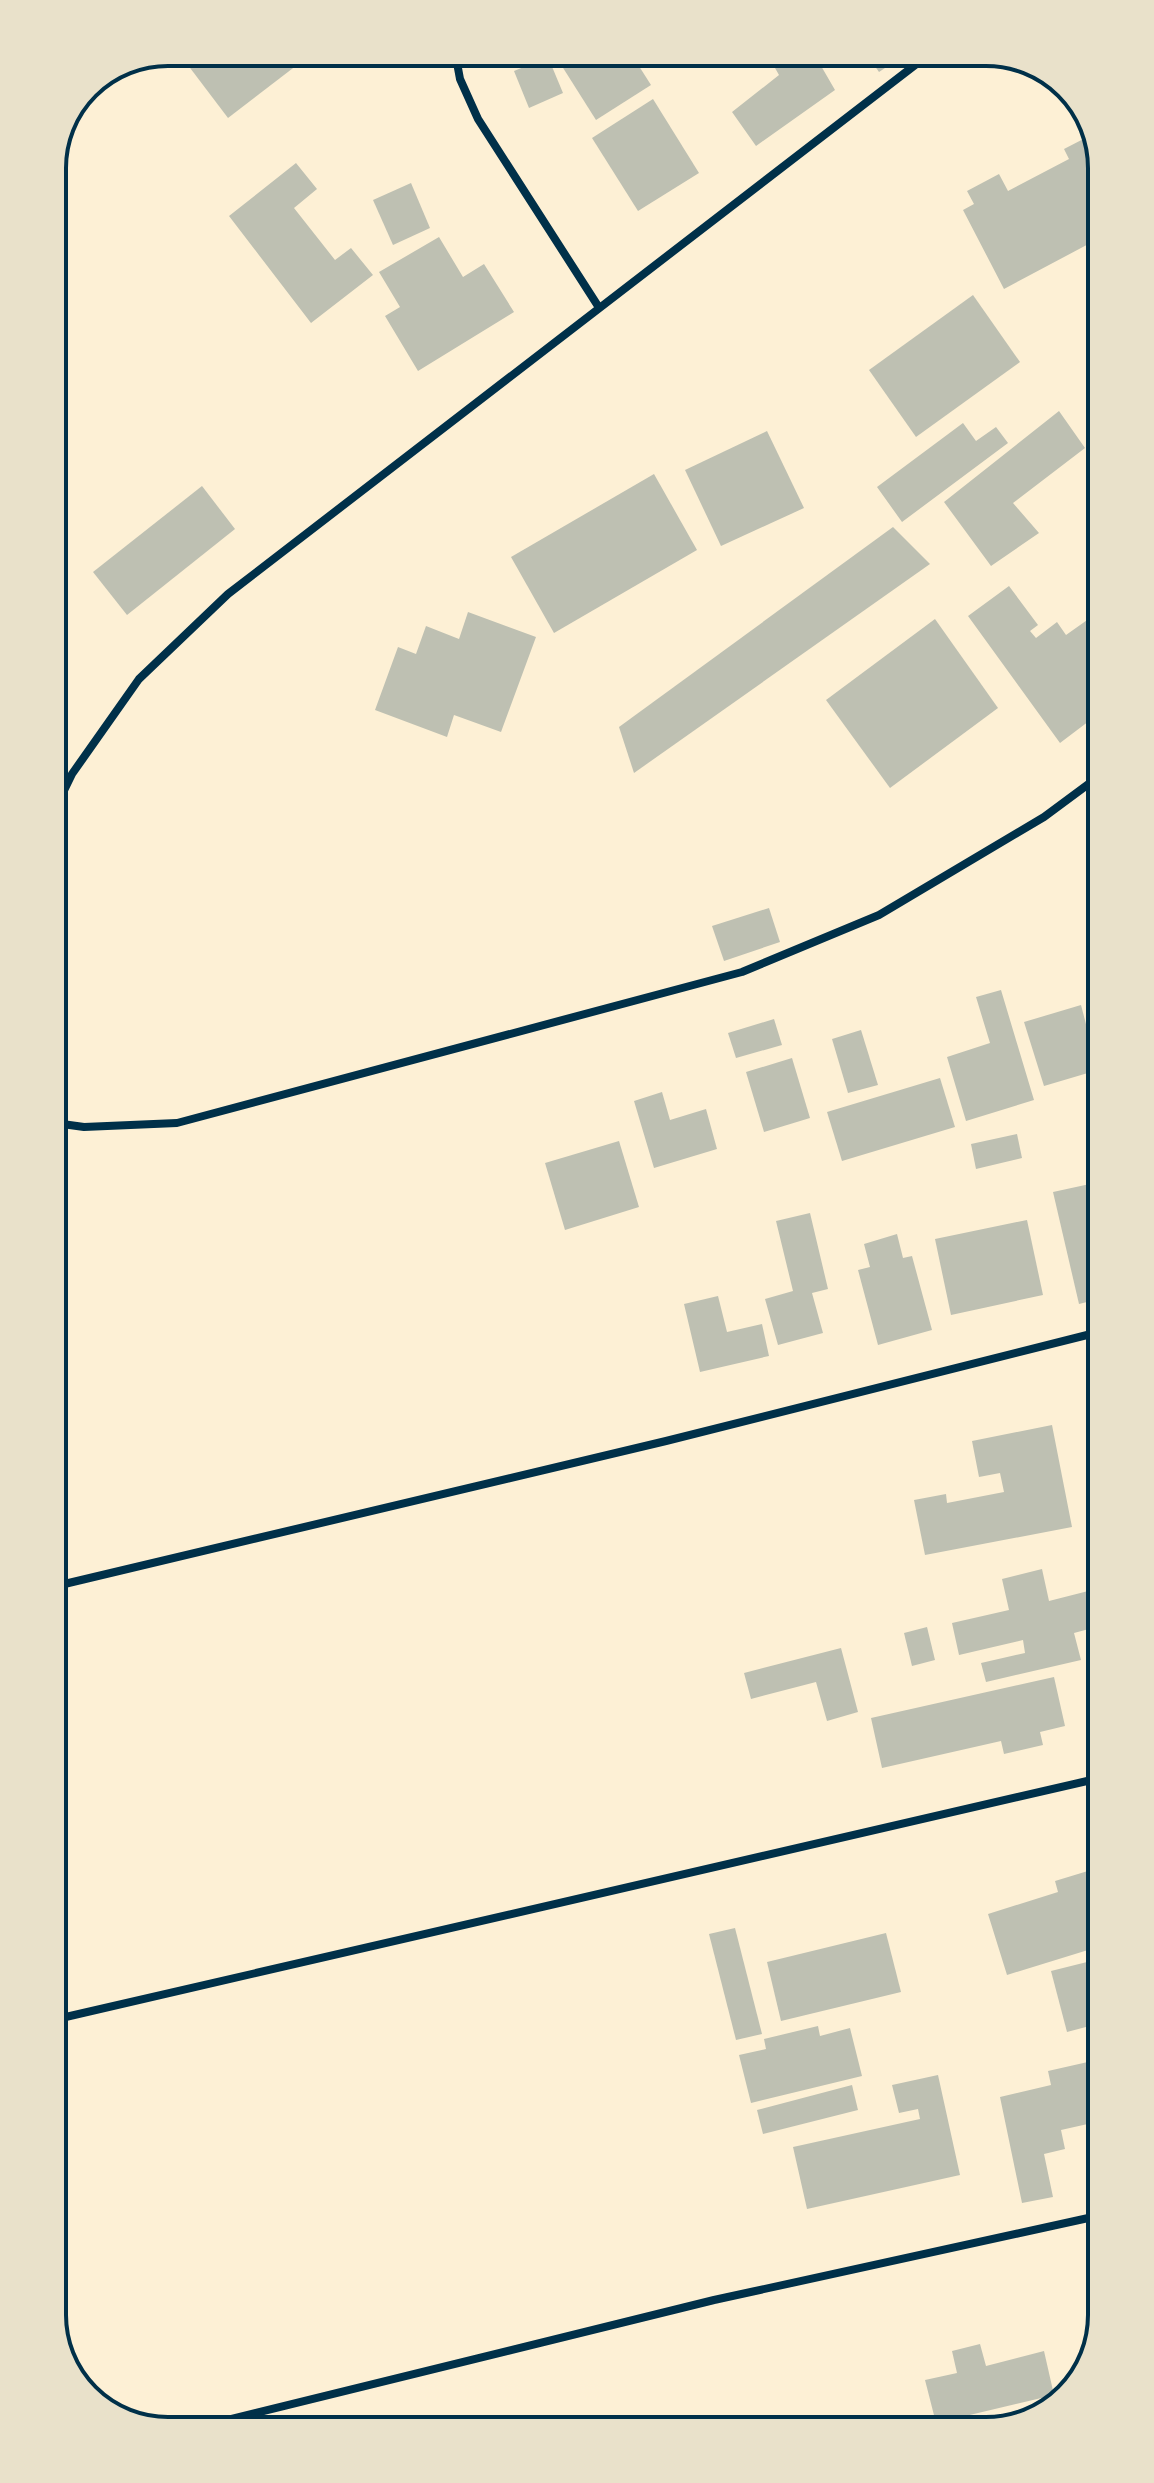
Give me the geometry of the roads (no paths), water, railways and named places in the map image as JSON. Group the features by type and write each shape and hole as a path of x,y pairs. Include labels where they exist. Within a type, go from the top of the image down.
{"street":[{"path":"458,66 460,79 478,119 598,306"},
{"path":"66,786 139,679 228,594 598,306 914,66"},
{"path":"66,1125 84,1127 177,1123 742,972 879,915 1044,817 1088,784"},
{"path":"66,1584 666,1441 1088,1335"},
{"path":"66,2017 1088,1781"},
{"path":"240,2417 714,2300 1088,2218"}]}
